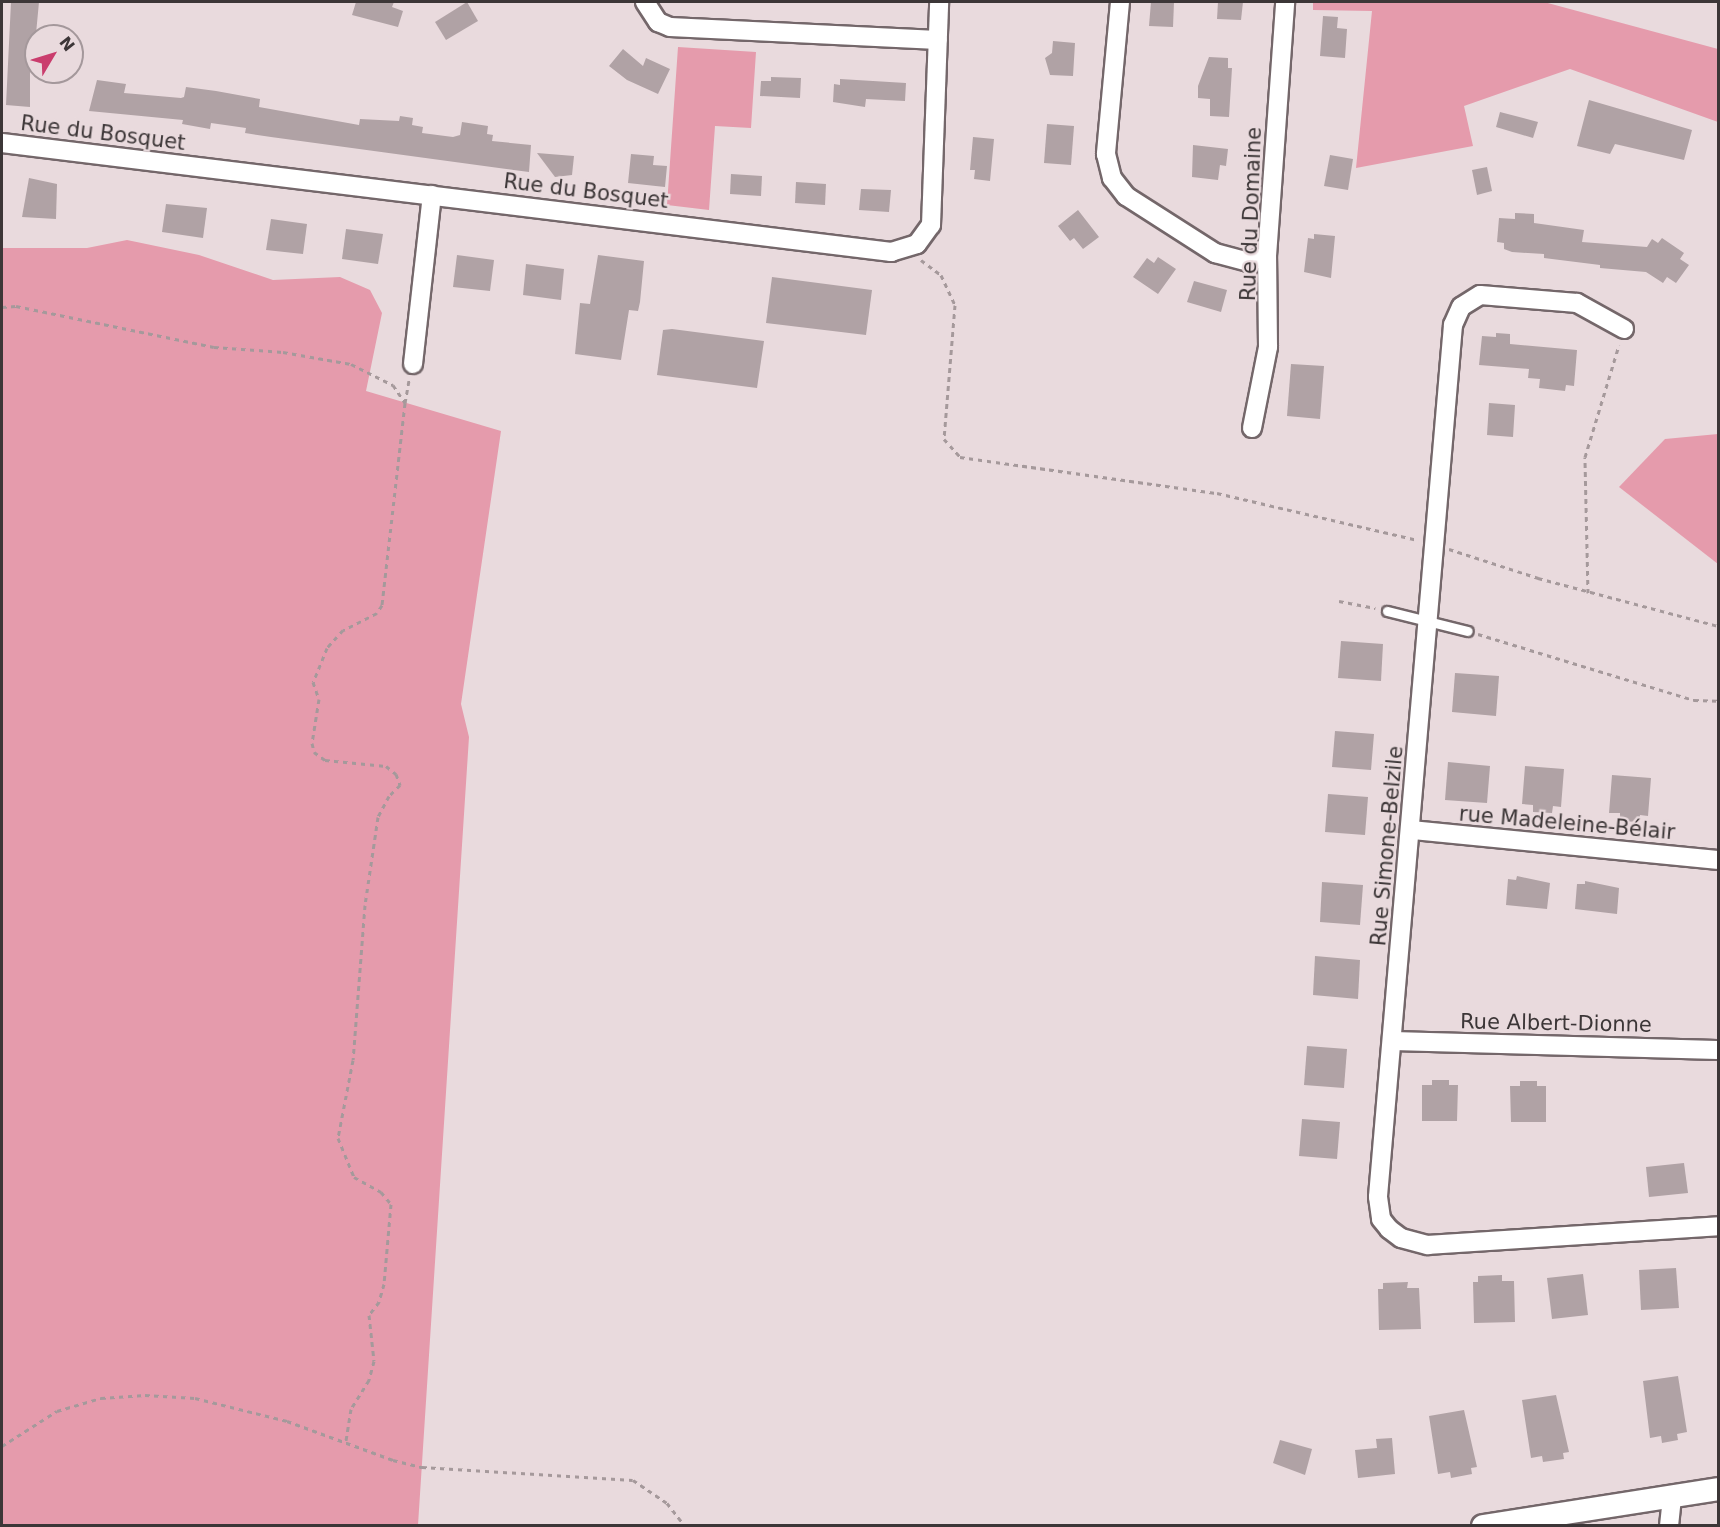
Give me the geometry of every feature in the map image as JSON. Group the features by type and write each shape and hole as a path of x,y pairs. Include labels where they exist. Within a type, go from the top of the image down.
{"street":[{"path":"645,2 658,22 670,27 938,40"},
{"path":"905,249 926,237 931,225 939,2"},
{"path":"1120,2 1106,154 1112,178 1126,196 1215,253 1248,262 1267,256"},
{"name":"Rue du Domaine","path":"1252,428 1268,347 1267,256 1285,2"},
{"name":"Rue du Bosquet","path":"2,143 891,252 905,249"},
{"path":"413,364 432,195"},
{"name":"Rue Simone-Belzile","path":"1624,329 1577,303 1480,295 1461,307 1453,325 1412,830 1378,1197 1381,1219 1401,1238 1428,1245 1719,1226"},
{"name":"rue Madeleine-Bélair","path":"1412,830 1719,860"},
{"name":"Rue Albert-Dionne","path":"1393,1041 1719,1050"},
{"path":"1483,1526 1719,1489"},
{"path":"1669,1526 1672,1497"}],"lane":[{"path":"1387,611 1428,619 1468,631"}],"path":[{"path":"905,249 941,275 951,289 954,323 944,440 960,457 1217,493 1435,544 1588,592 1719,626"},
{"path":"2,308 16,306 214,347 283,352 351,364 393,386 405,403"},
{"path":"1588,592 1585,457 1624,329"},
{"path":"346,1441 351,1409 369,1380 374,1360 369,1315 379,1302 384,1284 391,1204 381,1192 354,1177 338,1138 353,1060 365,905 378,817 389,796 400,785 396,774 386,766 325,760 314,752 312,743 319,699 313,682 327,648 343,630 377,613 382,605 405,403 413,364"},
{"path":"1339,602 1371,607"},
{"path":"1468,631 1694,700 1719,701"},
{"path":"2,1446 57,1411 101,1398 132,1395 224,1402 346,1441 393,1460 433,1468 633,1480 667,1503 685,1526"}],"shaded area":[{"path":"1313,2 1544,2 1718,49 1718,122 1570,69 1464,106 1473,146 1356,168 1372,11 1313,10"},
{"path":"678,47 756,52 751,128 715,126 709,210 667,205"},
{"path":"127,240 199,255 273,280 340,277 370,290 382,313 366,391 501,431 461,704 469,737 418,1525 2,1525 2,248 87,248"},
{"path":"1718,434 1718,564 1619,487 1665,439"}],"building":[{"path":"11,2 39,2 37,24 24,24 24,84 30,84 30,107 6,105"},
{"path":"356,2 394,2 392,7 403,11 398,27 352,15"},
{"path":"467,2 478,21 446,40 435,22"},
{"path":"1151,2 1174,2 1173,27 1149,26"},
{"path":"1218,2 1243,2 1241,20 1217,19"},
{"path":"1323,16 1338,17 1337,28 1347,29 1345,58 1320,56"},
{"path":"1053,41 1075,43 1073,76 1050,75 1045,58 1052,53"},
{"path":"623,49 643,66 646,58 670,69 658,94 627,80 609,66"},
{"path":"1209,57 1228,58 1228,68 1232,68 1229,117 1210,116 1210,99 1198,98 1198,86"},
{"path":"771,77 801,78 800,98 760,96 761,81 771,81"},
{"path":"840,79 906,83 905,101 866,99 865,107 833,102 834,84 840,85"},
{"path":"97,80 126,84 124,93 181,98 184,97 186,87 216,91 260,99 259,107 359,125 360,119 399,121 400,116 413,118 412,125 423,127 422,133 453,137 460,135 462,122 488,126 487,134 493,135 492,141 531,145 529,172 245,133 246,128 211,123 210,129 182,124 183,120 89,111"},
{"path":"1589,100 1692,130 1684,160 1615,144 1610,154 1577,146"},
{"path":"1500,112 1538,122 1533,138 1496,127"},
{"path":"1047,124 1074,126 1071,165 1044,163"},
{"path":"973,137 994,139 990,181 974,179 975,170 970,170"},
{"path":"1193,145 1228,149 1226,166 1220,165 1218,180 1192,177"},
{"path":"537,153 574,156 572,175 555,177"},
{"path":"631,154 654,156 653,165 667,166 665,187 628,183"},
{"path":"1330,155 1353,159 1348,190 1324,186"},
{"path":"1487,167 1492,191 1477,195 1472,170"},
{"path":"731,174 762,176 761,196 730,194"},
{"path":"29,178 57,184 56,219 22,217"},
{"path":"796,182 826,184 825,205 795,203"},
{"path":"861,189 891,190 889,212 859,210"},
{"path":"166,204 207,208 203,238 162,232"},
{"path":"1078,210 1099,237 1083,249 1074,238 1070,241 1058,226"},
{"path":"1515,213 1534,214 1534,223 1584,230 1582,242 1647,247 1652,239 1658,243 1662,238 1684,253 1680,259 1689,265 1676,283 1667,277 1663,283 1646,272 1600,268 1600,265 1544,258 1544,254 1512,252 1504,249 1504,243 1497,242 1499,218 1515,219"},
{"path":"271,219 307,224 303,254 266,250"},
{"path":"346,229 383,234 378,264 342,259"},
{"path":"1314,234 1335,236 1331,278 1304,272 1308,238 1314,239"},
{"path":"457,255 494,260 490,291 453,287"},
{"path":"598,255 644,261 638,311 629,310 621,360 575,354 580,303 590,304"},
{"path":"1158,257 1176,269 1158,294 1133,277 1147,258 1154,263"},
{"path":"526,264 564,269 561,300 523,295"},
{"path":"772,277 872,290 866,335 766,323"},
{"path":"1194,281 1227,290 1221,312 1187,302"},
{"path":"672,329 764,341 757,388 657,375 663,330"},
{"path":"1496,333 1510,334 1510,344 1577,350 1574,386 1566,385 1565,391 1539,388 1540,379 1528,378 1529,369 1479,365 1482,336 1496,337"},
{"path":"1291,364 1324,366 1320,419 1287,416"},
{"path":"1489,403 1515,405 1513,437 1487,435"},
{"path":"1341,641 1383,644 1381,681 1338,678"},
{"path":"1455,673 1499,676 1496,716 1452,712"},
{"path":"1335,731 1374,734 1371,770 1332,767"},
{"path":"1448,762 1490,766 1487,803 1445,800"},
{"path":"1525,766 1564,769 1561,807 1553,806 1552,813 1533,812 1533,805 1522,804"},
{"path":"1612,775 1651,778 1648,816 1640,815 1639,822 1620,821 1620,813 1609,813"},
{"path":"1328,794 1368,797 1365,835 1325,832"},
{"path":"1517,876 1550,883 1547,909 1506,905 1508,879 1516,880"},
{"path":"1585,881 1619,888 1617,914 1575,909 1577,884 1585,884"},
{"path":"1322,882 1363,885 1360,925 1320,922"},
{"path":"1315,956 1360,960 1358,999 1313,995"},
{"path":"1307,1046 1347,1049 1344,1088 1304,1085"},
{"path":"1432,1080 1449,1080 1449,1085 1458,1085 1457,1121 1422,1121 1422,1085 1432,1085"},
{"path":"1520,1081 1537,1081 1537,1086 1546,1086 1546,1122 1511,1122 1510,1086 1520,1086"},
{"path":"1302,1119 1340,1122 1337,1159 1299,1156"},
{"path":"1684,1163 1688,1193 1649,1197 1646,1167"},
{"path":"1676,1268 1679,1308 1641,1310 1639,1270"},
{"path":"1583,1274 1588,1315 1552,1319 1547,1278"},
{"path":"1502,1275 1502,1281 1514,1281 1515,1322 1474,1323 1473,1282 1478,1282 1478,1276"},
{"path":"1408,1282 1407,1288 1419,1288 1421,1329 1379,1330 1378,1289 1383,1289 1383,1283"},
{"path":"1678,1376 1687,1432 1677,1434 1678,1440 1662,1443 1661,1436 1650,1438 1643,1381"},
{"path":"1556,1395 1569,1452 1563,1453 1564,1459 1543,1462 1542,1456 1531,1458 1522,1400"},
{"path":"1464,1410 1477,1467 1471,1468 1472,1474 1451,1478 1450,1472 1438,1474 1429,1416"},
{"path":"1392,1438 1395,1474 1358,1478 1355,1450 1377,1448 1376,1439"},
{"path":"1280,1440 1312,1449 1305,1475 1273,1463"}]}
